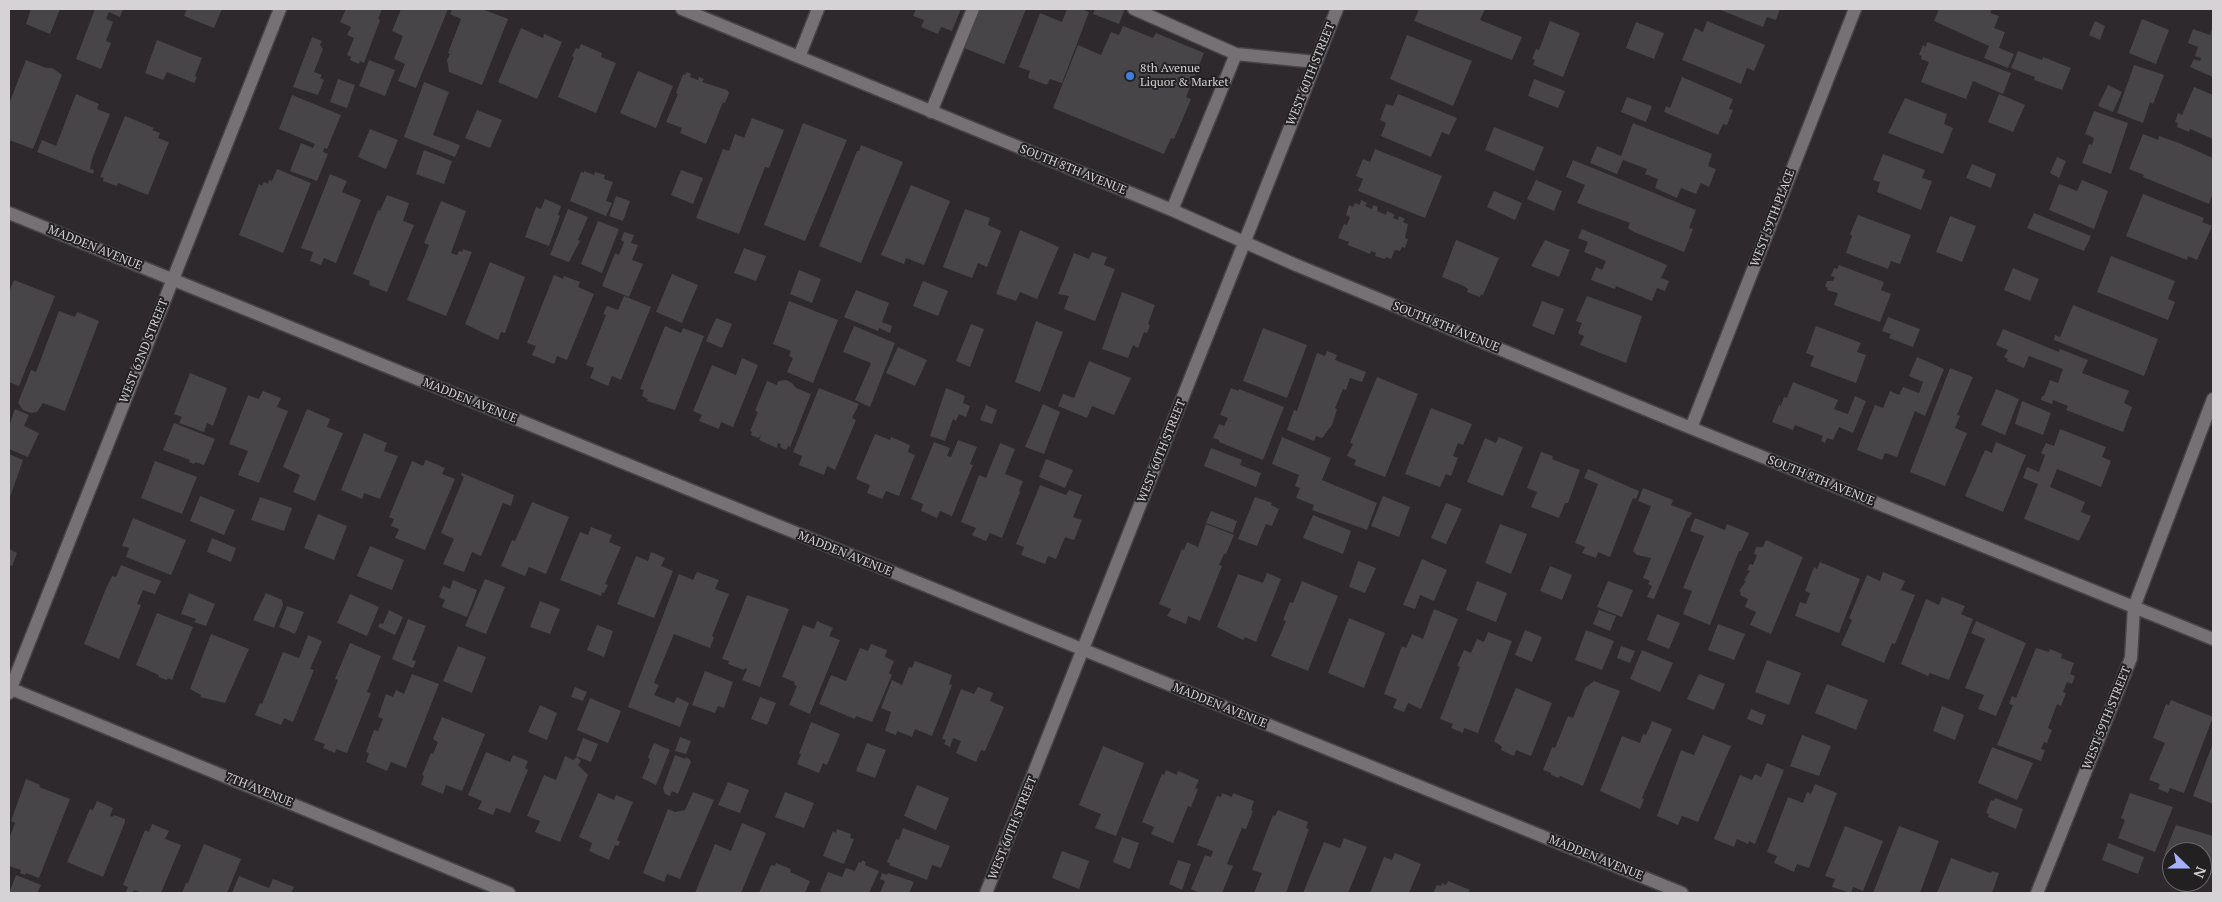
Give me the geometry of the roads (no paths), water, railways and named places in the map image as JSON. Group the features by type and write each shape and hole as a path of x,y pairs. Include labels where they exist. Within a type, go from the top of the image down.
{"street":[{"name":"WEST 62ND STREET","path":"9,690 280,9"},
{"name":"SOUTH 8TH AVENUE","path":"682,9 1172,210 1245,243 1691,428 2213,639"},
{"path":"799,57 818,9"},
{"path":"931,112 973,9"},
{"path":"1134,9 1236,54 1316,62"},
{"name":"WEST 60TH STREET","path":"986,893 1337,9"},
{"name":"WEST 59TH PLACE","path":"1691,428 1855,9"},
{"path":"1172,210 1236,54"},
{"name":"MADDEN AVENUE","path":"9,213 1682,893"},
{"name":"WEST 59TH STREET","path":"2037,893 2131,658 2134,607 2213,399"},
{"name":"7TH AVENUE","path":"9,690 509,893"}],"place":[{"name":"8th Avenue Liquor & Market","path":"1130,76"}]}
